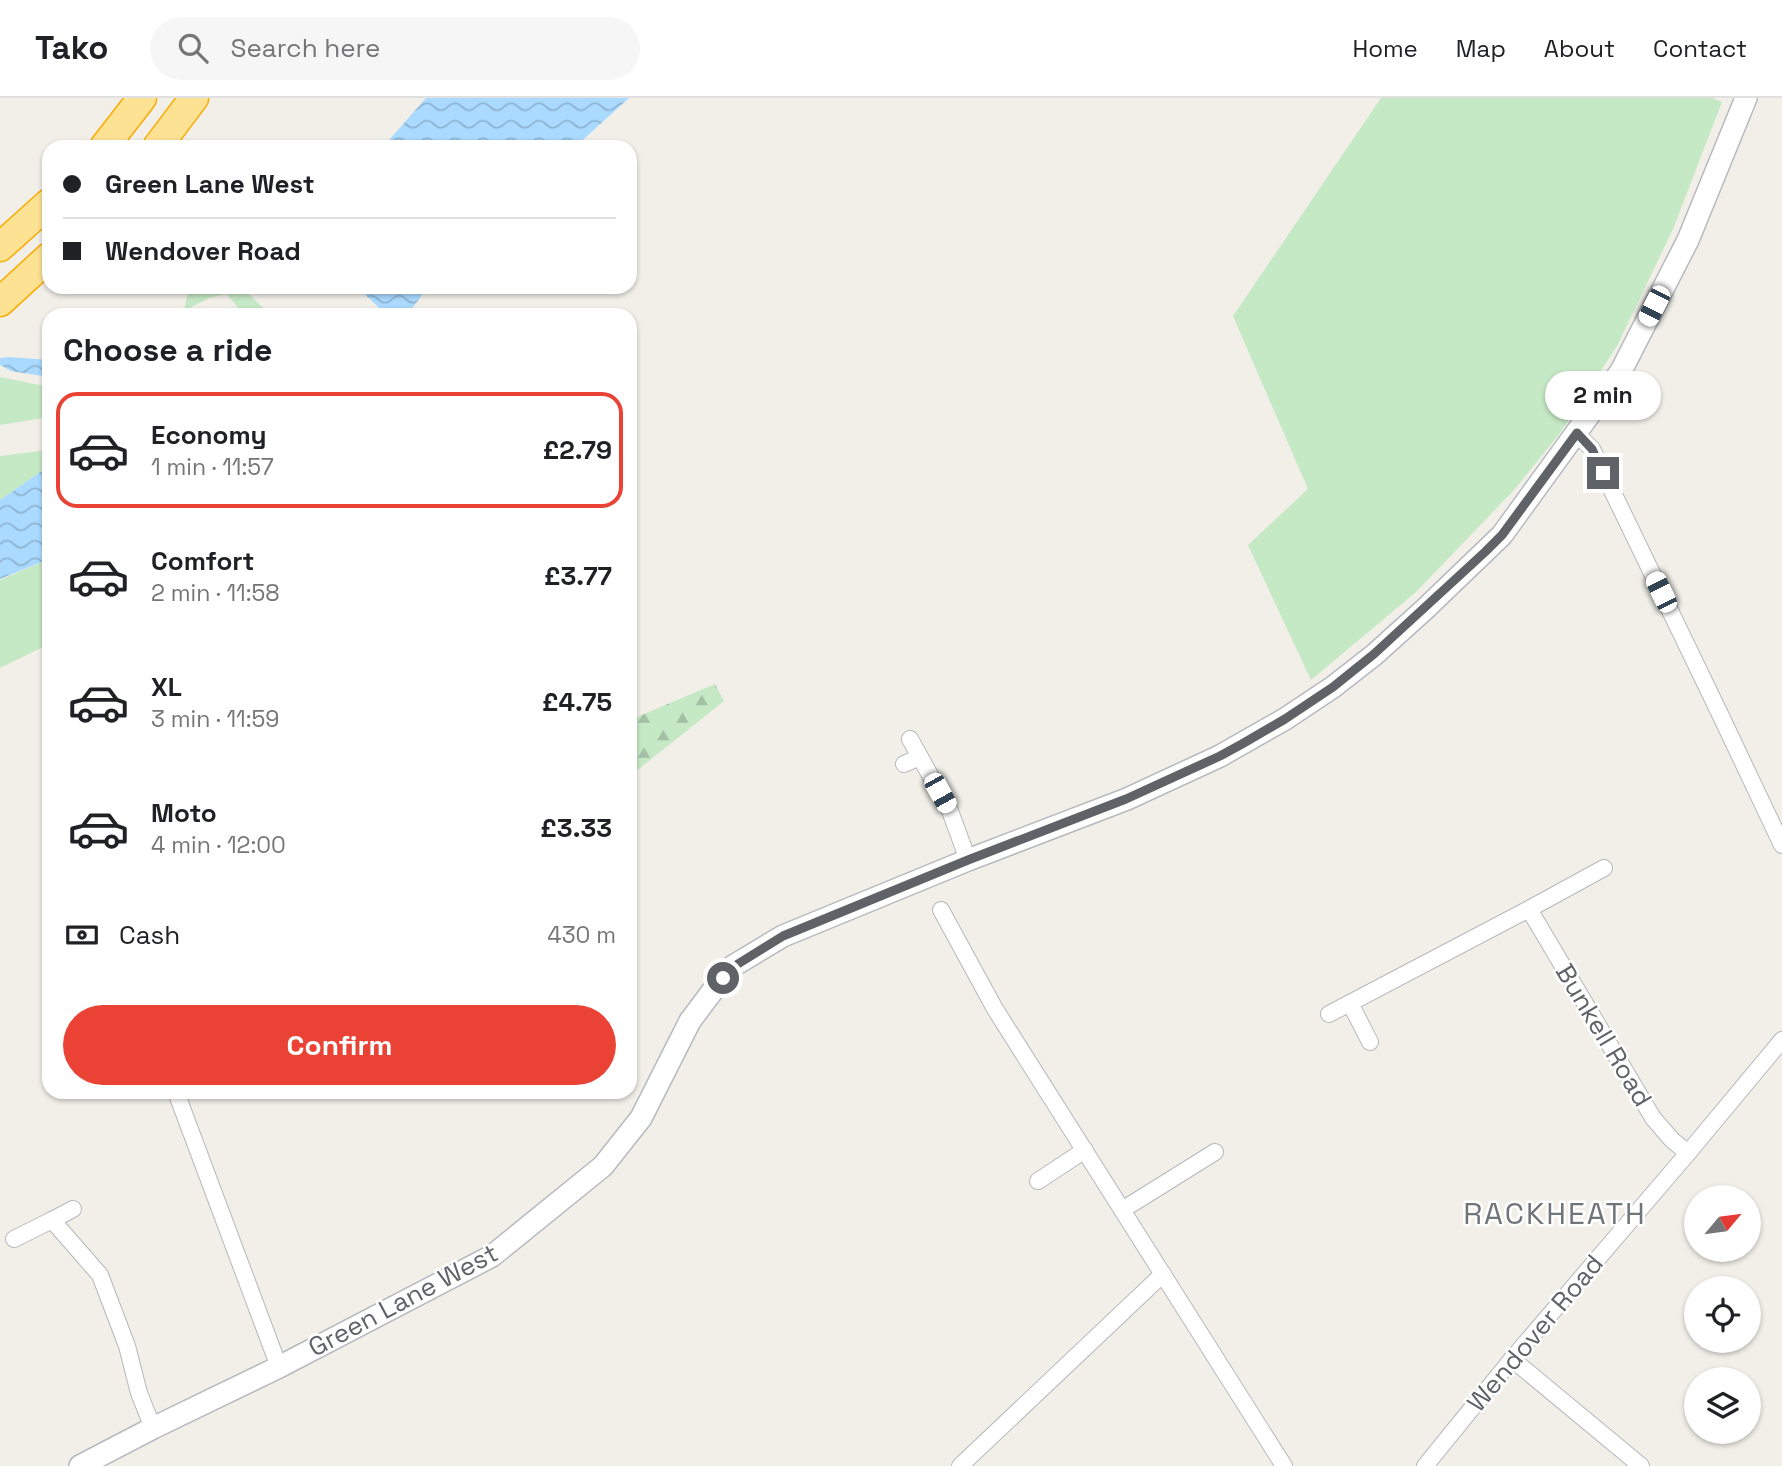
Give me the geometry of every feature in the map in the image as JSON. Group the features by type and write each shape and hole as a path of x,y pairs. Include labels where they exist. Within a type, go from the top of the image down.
{"highway":[{"path":"109,140 142,98"},
{"path":"162,140 194,98"},
{"path":"0,247 42,209"},
{"path":"0,302 42,263"}],"street":[{"name":"Green Lane West","path":"80,1466 279,1367 492,1256 603,1166 641,1118 690,1021 733,967 783,936 1126,799 1220,756 1285,719 1333,687 1384,646 1502,535 1621,371 1688,240 1746,98"},
{"path":"1577,433 1592,449 1782,845"},
{"path":"910,739 950,811 968,860"},
{"path":"904,764 920,757"},
{"path":"1329,1014 1604,868"},
{"name":"Bunkell Road","path":"1529,909 1653,1118 1672,1140 1688,1153"},
{"path":"941,910 995,1009 1284,1466"},
{"path":"1350,1003 1370,1042"},
{"name":"Wendover Road","path":"1425,1466 1512,1359 1780,1048"},
{"path":"179,1099 279,1367"},
{"path":"1038,1181 1085,1150"},
{"path":"1122,1210 1215,1152"},
{"path":"13,1239 73,1209"},
{"path":"52,1220 100,1275 127,1346 139,1393 153,1428"},
{"path":"960,1466 1163,1274"},
{"path":"1512,1359 1641,1466"}],"green space":[{"path":"1381,98 1712,98 1722,102 1673,229 1617,346 1560,433 1514,490 1416,592 1311,680 1248,545 1308,489 1233,316"},
{"path":"188,294 226,294 209,298 185,308"},
{"path":"226,294 249,294 263,308 238,308"},
{"path":"0,377 42,386 42,418 0,425"},
{"path":"42,451 42,471 0,500 0,456"},
{"path":"42,562 42,647 0,668 0,580"},
{"path":"715,684 724,701 637,770 637,717"}],"water":[{"path":"426,98 629,98 583,140 389,140"},
{"path":"364,294 423,294 412,308 380,308"},
{"path":"0,358 42,359 42,376 11,371 0,365"},
{"path":"42,471 42,562 0,579 0,500"}],"district":[{"name":"RACKHEATH","path":"1555,1213"}],"route":[{"path":"723,978 733,967 783,936 1126,799 1220,756 1285,719 1333,687 1374,654 1485,552 1502,535 1577,433 1592,449 1603,473"}]}
